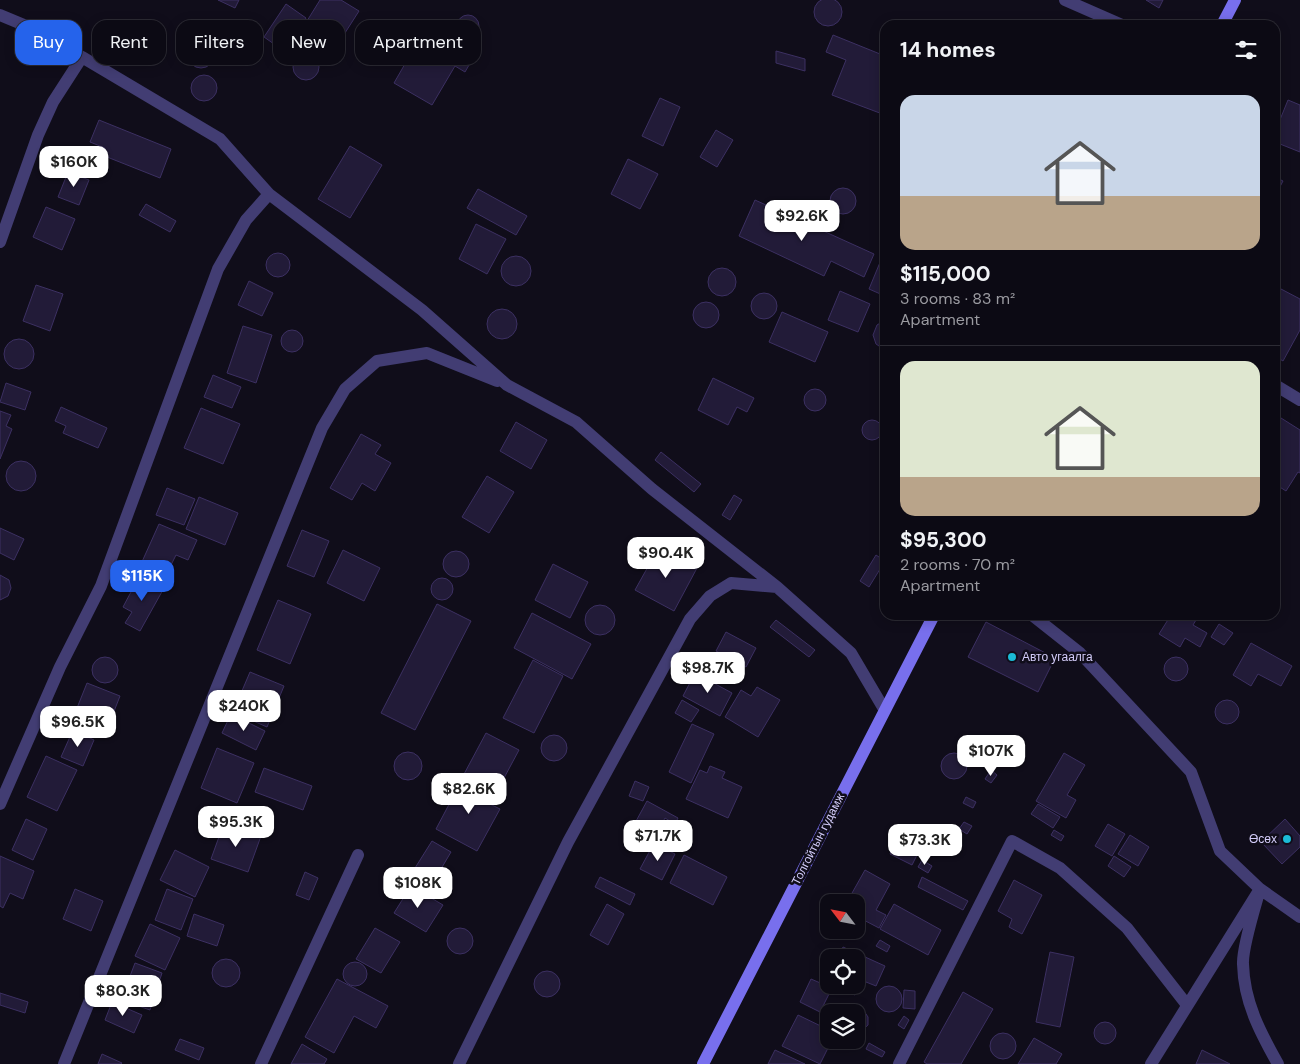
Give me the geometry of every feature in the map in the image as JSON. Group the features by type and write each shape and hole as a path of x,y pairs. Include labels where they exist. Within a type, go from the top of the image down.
{"main road":[{"path":"1225,20 1235,0"},
{"name":"Толгойтын гудамж","path":"704,1064 884,709 931,620"}],"street":[{"path":"1065,0 1111,20"},
{"path":"0,15 15,21"},
{"path":"82,56 220,139 269,194 422,310 507,385"},
{"path":"0,242 38,134 53,102 76,65"},
{"path":"0,804 60,667 100,586 218,269 246,220 269,194"},
{"path":"64,1064 322,428 345,390 377,361 427,353 507,385 576,422 652,488 777,587 851,653 884,709"},
{"path":"1280,389 1300,400"},
{"path":"459,1064 568,842 690,619 710,596 731,583 777,587"},
{"path":"1038,620 1080,653 1191,772 1220,851 1260,889 1300,917"},
{"path":"898,1064 1012,841 1060,868 1127,928 1187,1005"},
{"path":"261,1064 358,855"},
{"path":"1151,1064 1260,889"},
{"path":"1260,889 1242,962 1248,1004 1253,1018 1278,1064"}],"building":[{"path":"823,-1 833,-1 841,7 841,17 833,25 823,25 815,17 815,7"},
{"path":"218,0 239,0 235,8"},
{"path":"320,0 341,0 359,11 345,33 345,20 308,20"},
{"path":"1146,0 1163,0 1159,8"},
{"path":"286,4 306,18 305,20 275,20"},
{"path":"468,15 476,20 460,20"},
{"path":"273,24 273,43 264,37"},
{"path":"833,35 880,54 880,113 832,95 846,60 826,52"},
{"path":"776,51 805,59 805,71 776,63"},
{"path":"193,65 209,65 201,68"},
{"path":"293,65 319,65 318,72 315,76 306,80 297,76 293,67"},
{"path":"404,65 469,65 465,72 455,66 432,105 394,83"},
{"path":"204,75 213,79 217,88 213,97 204,101 195,97 191,88 195,79"},
{"path":"660,98 680,107 663,146 642,136"},
{"path":"1288,100 1300,105 1300,152 1280,144 1280,120"},
{"path":"99,120 171,149 160,178 102,155 105,148 90,142"},
{"path":"716,130 733,140 717,167 700,157"},
{"path":"350,146 382,165 350,218 318,199"},
{"path":"628,159 658,174 640,209 611,194"},
{"path":"68,172 89,180 79,205 58,197"},
{"path":"843,188 852,192 856,201 852,210 843,214 834,210 830,201 834,192"},
{"path":"478,189 527,216 516,235 467,208"},
{"path":"755,200 874,254 864,277 831,261 824,276 739,236"},
{"path":"146,204 176,221 170,232 139,215"},
{"path":"46,207 75,219 62,250 33,237"},
{"path":"476,224 506,239 487,274 459,259"},
{"path":"278,253 283,254 289,260 289,270 283,276 278,277 273,276 267,270 266,265 267,260 273,254"},
{"path":"516,256 522,257 530,265 530,277 522,285 516,286 510,285 502,277 501,271 502,265 510,257"},
{"path":"880,262 880,294 869,289"},
{"path":"722,268 732,272 736,282 732,292 722,296 712,292 708,282 712,272"},
{"path":"249,281 273,293 262,316 238,305"},
{"path":"36,285 63,294 50,331 23,321"},
{"path":"1281,289 1300,299 1300,330 1283,361 1280,359"},
{"path":"840,291 870,304 858,332 828,320"},
{"path":"764,293 773,297 777,306 773,315 764,319 755,315 751,306 755,297"},
{"path":"706,302 715,306 719,315 715,324 706,328 697,324 693,315 697,306"},
{"path":"502,309 508,310 516,318 516,330 508,338 502,339 496,338 488,330 487,324 488,318 496,310"},
{"path":"782,312 828,332 815,362 769,342"},
{"path":"880,323 880,347 876,344 873,335 877,325"},
{"path":"243,326 272,335 256,383 227,373"},
{"path":"292,330 300,333 303,341 300,349 292,352 284,349 281,341 284,333"},
{"path":"19,339 25,340 33,348 33,360 25,368 19,369 13,368 5,360 4,354 5,348 13,340"},
{"path":"213,375 241,387 232,408 204,397"},
{"path":"713,378 754,398 747,412 737,407 728,425 698,410"},
{"path":"6,383 31,392 25,410 0,402"},
{"path":"811,389 819,389 826,396 826,404 819,411 811,411 804,404 804,396"},
{"path":"61,407 107,428 98,448 63,433 66,426 55,421"},
{"path":"201,408 240,424 223,464 184,448"},
{"path":"0,411 11,415 6,426 12,429 0,459"},
{"path":"1281,418 1300,430 1300,473 1298,472 1286,491 1280,487"},
{"path":"872,420 879,423 879,437 872,440 865,437 862,430 865,423"},
{"path":"516,422 547,440 531,469 500,451"},
{"path":"361,434 381,445 375,454 391,463 375,491 362,483 352,500 330,488"},
{"path":"661,452 701,484 694,492 655,460"},
{"path":"21,461 27,462 35,470 35,482 27,490 21,491 15,490 7,482 6,476 7,470 15,462"},
{"path":"487,476 514,492 489,533 462,517"},
{"path":"167,488 195,499 184,525 156,515"},
{"path":"734,495 742,500 730,520 722,515"},
{"path":"199,497 238,513 225,545 186,529"},
{"path":"159,524 197,540 188,560 176,555 166,575 141,564"},
{"path":"0,528 24,539 14,560 0,553"},
{"path":"302,530 329,541 314,577 287,566"},
{"path":"659,547 697,568 674,611 635,590"},
{"path":"343,550 380,568 364,601 327,583"},
{"path":"456,551 465,555 469,564 465,573 456,577 447,573 443,564 447,555"},
{"path":"876,555 880,558 880,569 869,587 860,581"},
{"path":"553,564 588,582 570,618 535,600"},
{"path":"0,575 9,580 11,588 8,596 0,600"},
{"path":"140,575 164,588 140,631 125,623 132,612 123,607"},
{"path":"442,578 452,585 453,589 446,599 442,600 432,593 431,589 438,579"},
{"path":"278,600 311,614 290,664 257,650"},
{"path":"437,604 471,621 415,730 381,713"},
{"path":"600,605 611,609 615,620 611,631 600,635 589,631 585,620 589,609"},
{"path":"532,613 591,644 572,679 514,648"},
{"path":"776,620 815,650 809,657 770,627"},
{"path":"1168,620 1196,620 1193,625 1207,633 1200,647 1185,638 1180,647 1159,634"},
{"name":"Авто угаалга","path":"986,622 1055,658 1038,692 968,657"},
{"path":"1219,624 1233,633 1224,645 1211,637"},
{"path":"726,632 756,648 746,667 716,651"},
{"path":"1251,643 1292,666 1281,686 1258,674 1251,686 1233,675"},
{"path":"105,657 114,661 118,670 114,679 105,683 96,679 92,670 96,661"},
{"path":"1176,657 1181,658 1187,664 1187,674 1181,680 1176,681 1171,680 1165,674 1164,669 1165,664 1171,658"},
{"path":"533,660 563,676 534,733 503,718"},
{"path":"250,672 284,686 267,727 233,712"},
{"path":"695,673 732,693 720,716 683,696"},
{"path":"87,683 120,696 106,732 73,718"},
{"path":"757,687 780,700 758,737 725,717 741,690 751,696"},
{"path":"682,700 699,710 691,722 675,713"},
{"path":"1227,700 1235,704 1239,712 1235,720 1227,724 1219,720 1215,712 1219,704"},
{"path":"231,714 265,731 256,750 222,733"},
{"path":"692,724 714,734 691,783 669,772"},
{"path":"73,730 94,740 83,766 61,757"},
{"path":"486,733 519,750 496,793 463,776"},
{"path":"554,735 563,739 567,748 563,757 554,761 545,757 541,748 545,739"},
{"path":"217,748 254,763 237,803 201,788"},
{"path":"408,752 418,756 422,766 418,776 408,780 398,776 394,766 398,756"},
{"path":"954,753 963,757 967,766 963,775 954,779 945,775 941,766 945,757"},
{"path":"1064,753 1085,765 1067,795 1076,800 1066,818 1036,801"},
{"path":"46,756 77,770 57,811 27,797"},
{"path":"710,766 725,772 722,778 742,787 728,818 686,799 700,770 707,773"},
{"path":"264,768 312,786 303,810 255,792"},
{"path":"991,770 997,775 991,783 985,779"},
{"path":"463,778 493,794 488,803 500,809 477,851 436,829"},
{"path":"635,781 649,787 643,801 629,796"},
{"path":"966,797 976,802 973,808 963,803"},
{"path":"647,801 678,818 675,824 665,818 650,846 629,834"},
{"path":"1038,804 1060,817 1053,828 1031,814"},
{"path":"26,819 47,829 33,860 12,850"},
{"path":"1285,819 1300,836 1300,847 1282,864 1261,842"},
{"path":"964,822 972,826 967,834 959,829"},
{"path":"224,823 261,836 248,872 211,859"},
{"path":"1108,824 1125,834 1112,856 1095,846"},
{"path":"1054,830 1064,836 1061,841 1051,835"},
{"path":"1130,835 1149,847 1138,866 1118,854"},
{"path":"898,836 921,847 912,865 890,854"},
{"path":"432,841 451,852 435,879 415,868"},
{"path":"654,843 675,854 662,880 640,869"},
{"path":"175,850 209,867 195,897 160,880"},
{"path":"684,855 727,877 713,905 670,883"},
{"path":"0,856 34,871 23,899 10,893 3,908 0,906"},
{"path":"1114,856 1131,867 1124,877 1108,866"},
{"path":"922,860 932,866 928,873 918,867"},
{"path":"865,870 890,884 876,910 886,915 879,928 865,921 865,894 852,894"},
{"path":"305,872 318,878 309,900 296,895"},
{"path":"600,877 635,894 630,905 595,887"},
{"path":"922,877 968,901 963,910 918,887"},
{"path":"1014,880 1042,895 1022,934 1009,927 1012,919 998,911"},
{"path":"411,886 443,905 426,932 394,913"},
{"path":"75,889 103,901 91,931 63,919"},
{"path":"167,889 193,899 181,930 155,920"},
{"path":"607,904 624,914 608,945 590,935"},
{"path":"894,904 941,930 928,955 880,929"},
{"path":"194,914 224,925 217,946 187,936"},
{"path":"150,924 180,938 165,970 135,956"},
{"path":"375,928 400,942 381,973 356,959"},
{"path":"460,928 469,932 473,941 469,950 460,954 451,950 447,941 451,932"},
{"path":"880,940 890,946 887,952 876,946"},
{"path":"1050,952 1074,957 1060,1027 1036,1022"},
{"path":"865,957 885,966 876,986 865,982"},
{"path":"226,959 236,963 240,973 236,983 226,987 216,983 212,973 216,963"},
{"path":"355,962 360,963 366,969 366,979 360,985 355,986 350,985 344,979 343,974 344,969 350,963"},
{"path":"135,963 162,973 150,1010 121,1000"},
{"path":"547,971 556,975 560,984 556,993 547,997 538,993 534,984 538,975"},
{"path":"337,979 388,1006 376,1028 354,1016 334,1053 305,1037"},
{"path":"811,979 820,983 820,994 829,994 824,1004 820,1004 820,1012 800,1002"},
{"path":"889,986 898,990 902,999 898,1008 889,1012 880,1008 876,999 880,990"},
{"path":"904,990 915,991 915,1009 903,1008"},
{"path":"963,992 993,1009 961,1064 927,1064 924,1062"},
{"path":"0,993 28,1002 25,1013 0,1005"},
{"path":"112,1002 142,1015 134,1033 105,1020"},
{"path":"865,1012 868,1017 868,1025 865,1028"},
{"path":"798,1015 820,1026 820,1049 828,1049 820,1064 782,1046"},
{"path":"904,1016 909,1020 904,1029 898,1025"},
{"path":"1105,1022 1113,1025 1116,1033 1113,1041 1105,1044 1097,1041 1094,1033 1097,1025"},
{"path":"1003,1033 1012,1037 1016,1046 1012,1055 1003,1059 994,1055 990,1046 994,1037"},
{"path":"1034,1038 1062,1054 1056,1064 1018,1064"},
{"path":"180,1039 204,1048 199,1060 175,1050"},
{"path":"869,1043 885,1052 882,1057 866,1049"},
{"path":"302,1044 327,1059 324,1064 291,1064"},
{"path":"775,1050 805,1064 768,1064"},
{"path":"1202,1050 1230,1064 1196,1064"},
{"path":"102,1054 122,1063 98,1064"}],"place":[{"name":"Авто угаалга","path":"1012,657"},
{"name":"Өсөх","path":"1287,839"}]}
